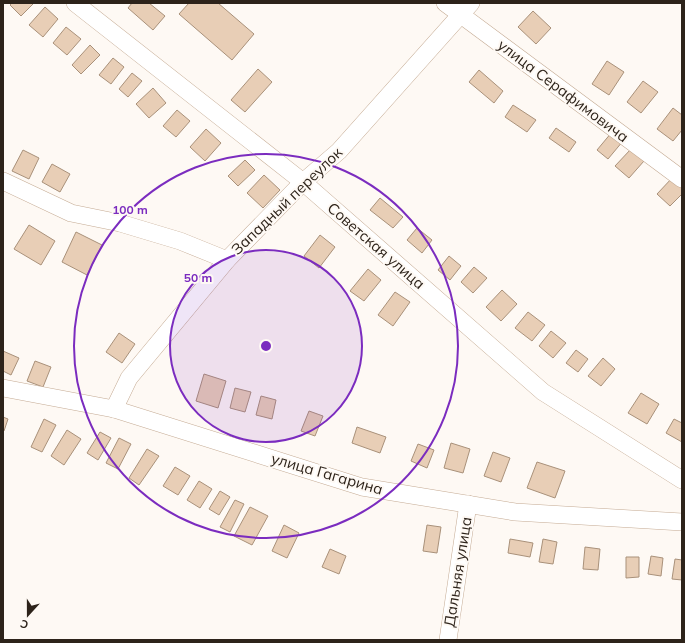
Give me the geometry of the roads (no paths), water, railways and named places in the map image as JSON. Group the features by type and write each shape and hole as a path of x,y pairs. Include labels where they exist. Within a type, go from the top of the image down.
{"street":[{"name":"Советская улица","path":"76,3 303,182 543,392 682,480"},
{"name":"улица Серафимовича","path":"445,3 466,9 682,179"},
{"name":"Западный переулок","path":"114,409 129,378 227,260 303,182 339,150 466,9"},
{"path":"3,181 71,213 120,223 180,240 227,260"},
{"name":"улица Гагарина","path":"3,388 114,409 362,487 515,512 682,522"},
{"name":"Дальняя улица","path":"448,640 468,504"}]}
